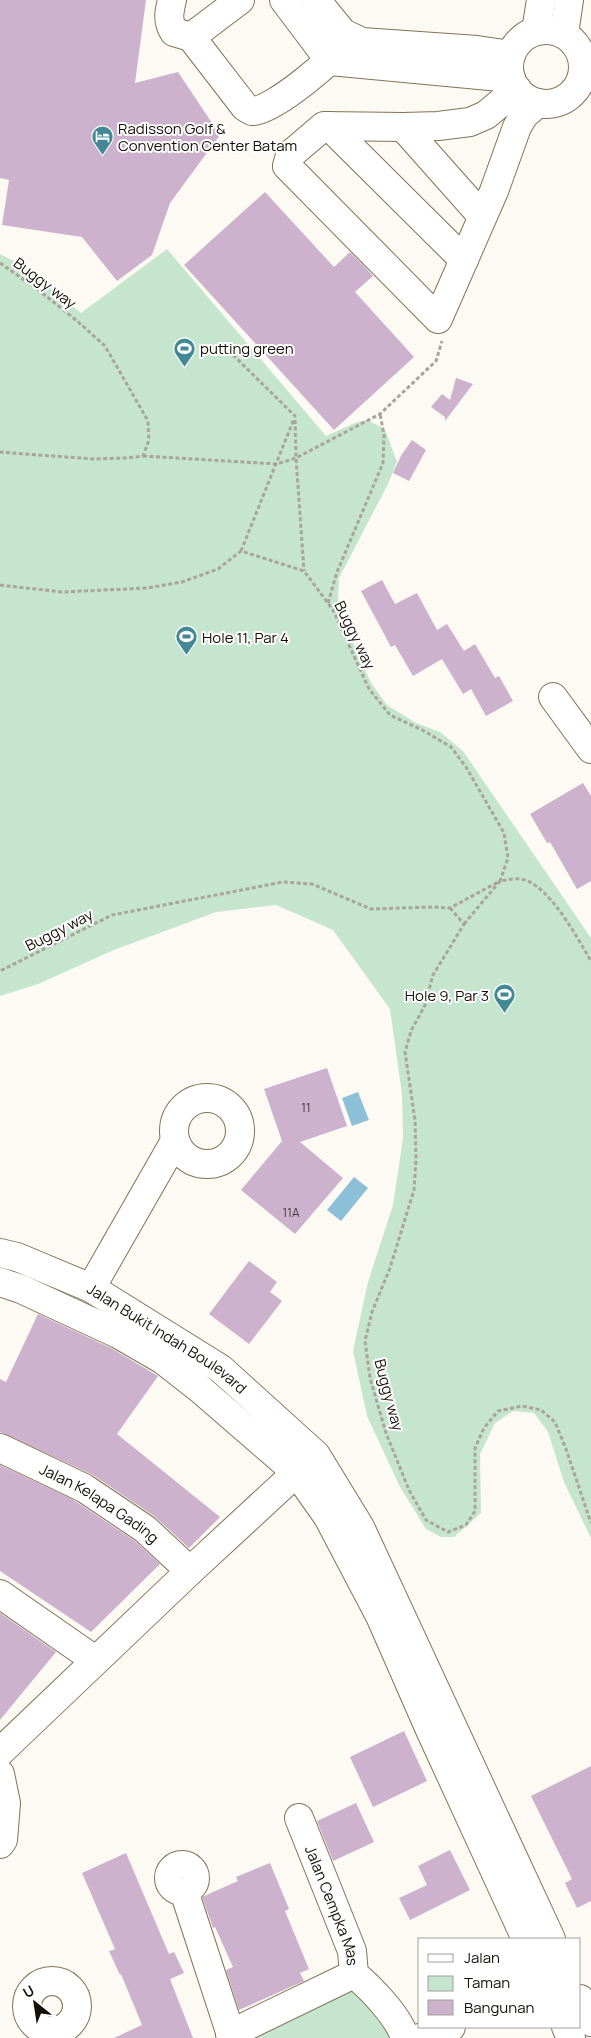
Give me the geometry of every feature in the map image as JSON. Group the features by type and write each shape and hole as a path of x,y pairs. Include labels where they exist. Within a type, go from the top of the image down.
{"street":[{"path":"172,0 169,15 170,25 174,32 191,37 245,107 252,111 267,107 330,61 353,39"},
{"path":"191,37 240,0"},
{"path":"284,0 330,61 519,81"},
{"path":"316,0 343,33 353,39 362,42 477,50 519,81 550,103 561,100 571,94 578,85 582,74 583,62 580,51 573,41 564,34 546,30 526,37 517,45 519,81 524,115 517,128 494,191 438,319 287,166 290,155 319,128 329,126 403,127 438,126 470,122 486,115 519,81"},
{"path":"536,32 541,0"},
{"path":"564,34 569,0"},
{"path":"329,126 464,260"},
{"path":"403,127 482,216"},
{"path":"553,697 591,749"},
{"path":"91,1288 175,1141"},
{"name":"Jalan Bukit Indah Boulevard","path":"0,1253 17,1257 91,1288 221,1369 307,1464"},
{"path":"0,1282 21,1289 118,1334 162,1360 307,1464 360,1527 551,1938"},
{"name":"Jalan Kelapa Gading","path":"0,1448 84,1488 146,1529 190,1570"},
{"path":"5,1744 190,1570 307,1464"},
{"path":"307,1464 328,1517 380,1616 526,1938"},
{"path":"0,1594 95,1660"},
{"path":"0,1774 6,1803 3,1840 0,1844"},
{"name":"Jalan Cempka Mas","path":"299,1818 352,1951 354,1974 366,1983 412,2031"},
{"path":"184,1891 231,2036 354,1974"},
{"path":"581,2001 591,2022"},
{"path":"412,2031 441,2028"}],"path":[{"name":"Buggy way","path":"0,263 76,320 104,346 148,421 149,440 143,456"},
{"path":"0,452 93,459 143,456 277,464 296,458 380,414 436,360 443,336 438,319"},
{"path":"234,355 296,416 296,458 304,571 241,551"},
{"path":"328,603 337,572 383,463 384,435 380,414"},
{"path":"0,585 62,592 147,588 182,582 218,569 241,551 296,416"},
{"name":"Buggy way","path":"304,571 328,603 344,633 368,689 390,715 424,731 451,747 466,767 504,833 508,858 500,881 464,924 433,975 425,1005 411,1031 405,1052 416,1120 414,1190 390,1268 372,1312 365,1341 370,1378 386,1433 409,1490 426,1520 448,1532 466,1525 475,1512 476,1448 484,1428 498,1412 522,1406 541,1410 555,1422 591,1523"},
{"name":"Buggy way","path":"0,971 112,915 283,882 312,884 371,909 450,908 500,881 526,880 548,897 560,911 591,960"},
{"path":"450,908 464,924"}],"green space":[{"path":"167,249 326,436 357,422 367,420 385,429 397,462 388,484 339,578 338,602 345,625 371,683 387,705 416,723 440,732 463,751 591,938 591,1538 564,1482 548,1432 534,1413 513,1411 495,1423 480,1454 481,1513 454,1537 441,1537 426,1529 400,1487 367,1416 353,1351 368,1282 393,1205 403,1138 402,1094 390,1009 333,930 276,905 216,912 114,950 38,984 0,996 0,254 24,266 81,313"},
{"path":"370,1976 400,2038 234,2038"}],"water":[{"path":"358,1092 369,1120 352,1126 342,1098"},
{"path":"354,1177 368,1188 341,1221 327,1210"}],"building":[{"name":"Radisson Golf & Convention Center Batam","path":"0,0 146,0 135,83 178,72 220,135 170,203 152,255 117,281 82,237 2,225 9,180 0,178"},
{"path":"265,192 334,267 350,252 373,276 355,292 414,357 334,430 184,265"},
{"path":"456,378 473,384 445,421 445,417 431,407 442,394 450,400"},
{"path":"412,440 426,450 409,481 393,473 402,454"},
{"path":"382,580 395,604 417,593 437,630 447,624 464,651 475,644 495,678 499,676 513,701 486,716 471,689 463,694 442,659 413,676 395,645 391,647 361,591"},
{"path":"583,783 591,796 591,881 577,889 550,842 547,843 530,814"},
{"path":"327,1068 347,1126 300,1142 343,1178 295,1234 241,1190 282,1141 264,1089"},
{"path":"249,1261 277,1282 270,1292 282,1301 249,1344 209,1314"},
{"path":"38,1314 111,1348 158,1376 117,1434 220,1517 189,1548 154,1516 93,1475 0,1432 0,1379 6,1382"},
{"path":"0,1465 72,1499 135,1541 160,1564 91,1632 0,1571"},
{"path":"0,1613 56,1652 0,1720"},
{"path":"404,1731 427,1781 373,1807 350,1757"},
{"path":"591,1766 591,1901 577,1908 565,1883 572,1879 531,1796"},
{"path":"356,1803 374,1842 333,1861 317,1821"},
{"path":"450,1850 470,1890 410,1920 399,1898 427,1885 418,1866"},
{"path":"126,1853 169,1954 174,1952 184,1973 170,1979 193,2038 114,2038 142,2025 121,1974 109,1951 115,1949 82,1873"},
{"path":"270,1863 289,1909 285,1911 309,1969 300,1973 304,1981 239,2010 226,1970 233,1967 215,1927 213,1928 202,1897 238,1881 236,1877"}],"place":[{"name":"Radisson Golf & Convention Center Batam","path":"102,156"},
{"name":"putting green","path":"184,367"},
{"name":"Hole 11, Par 4","path":"186,656"},
{"name":"Hole 9, Par 3","path":"505,1014"}]}
